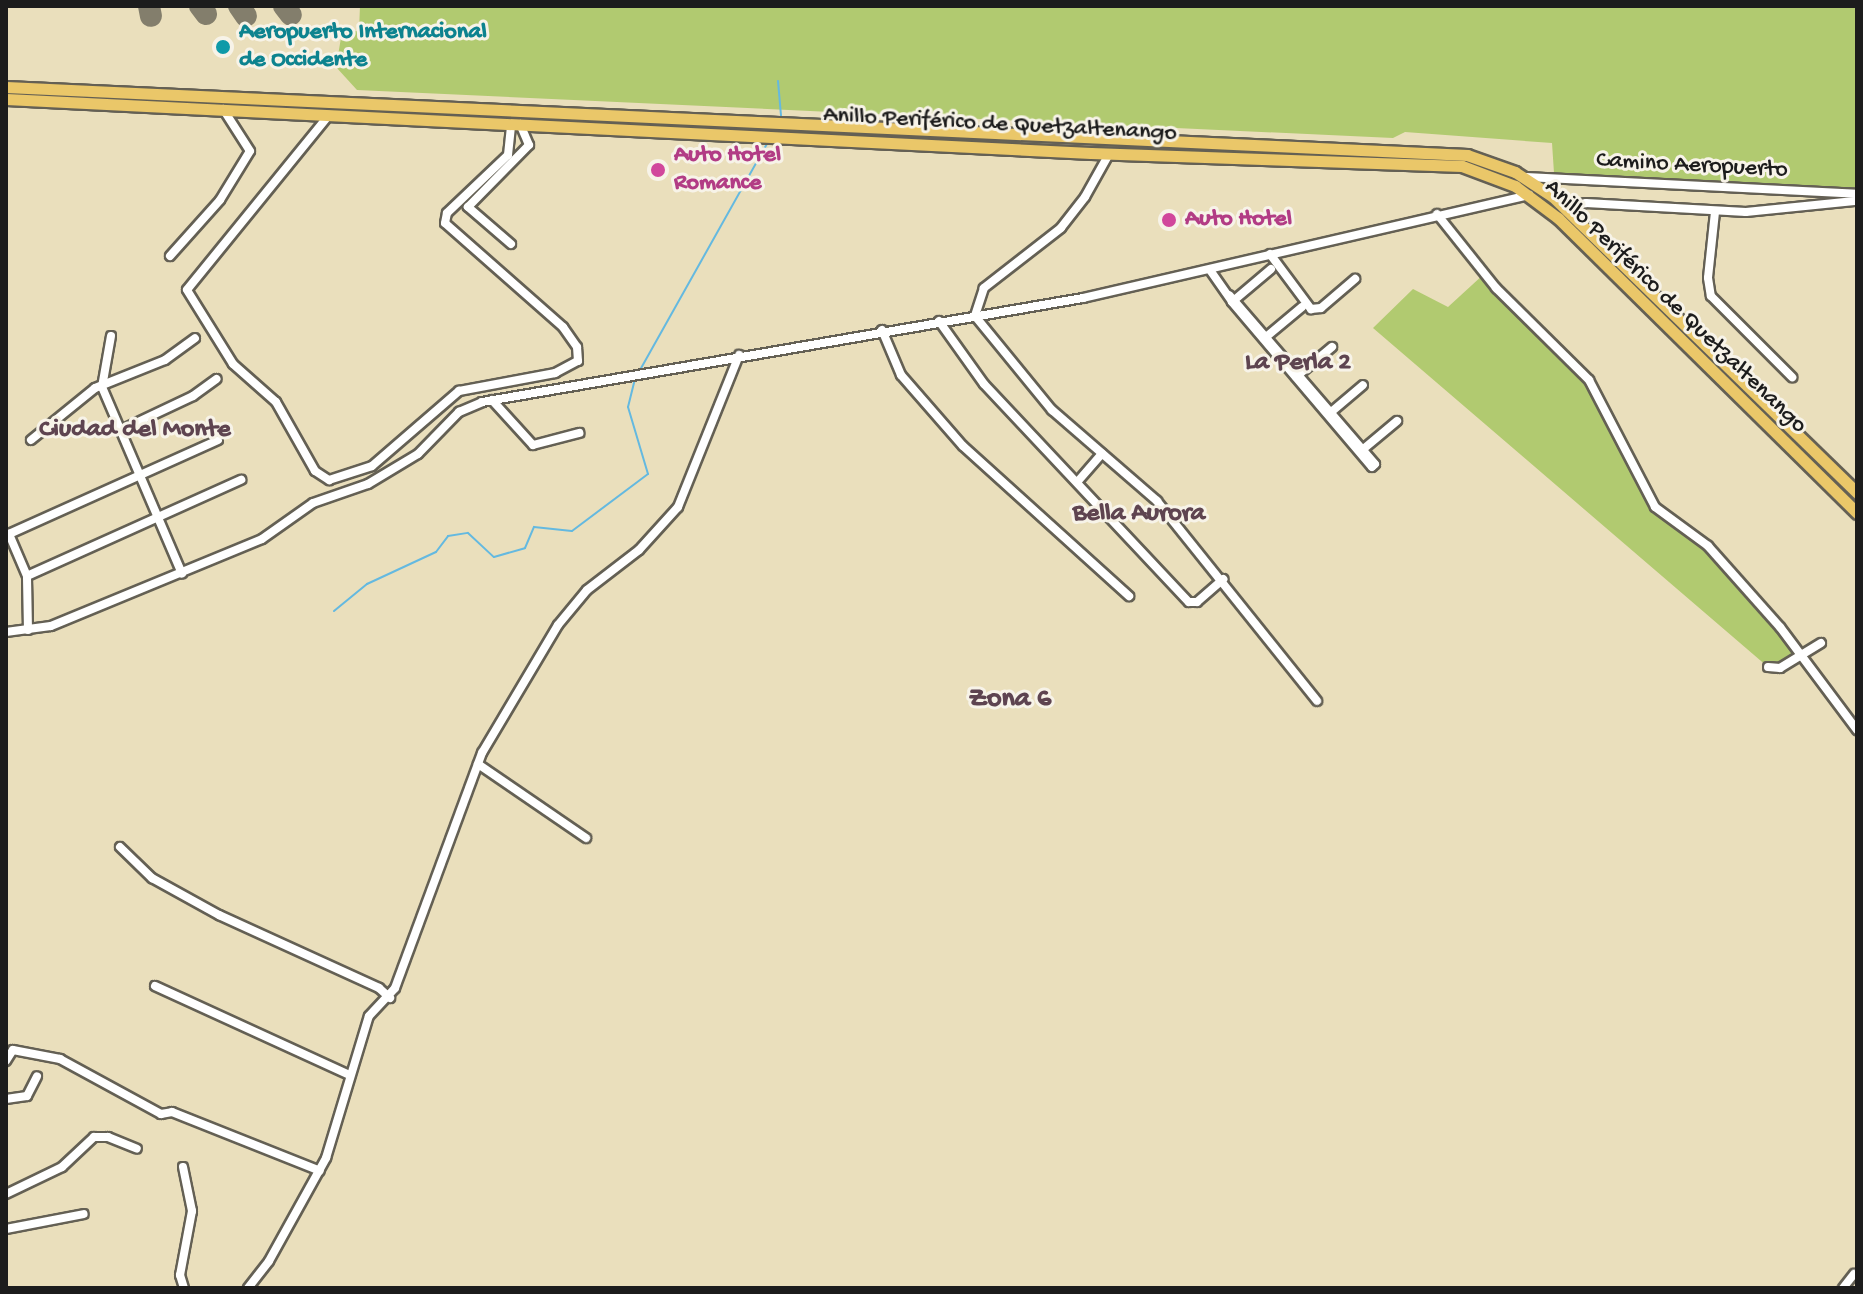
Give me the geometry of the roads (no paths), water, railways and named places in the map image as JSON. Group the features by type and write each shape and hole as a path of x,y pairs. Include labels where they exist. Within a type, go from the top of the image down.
{"highway":[{"name":"Anillo Periférico de Quetzaltenango","path":"6,87 1196,145 1452,153 1525,177 1563,206 1837,477 1857,493"},
{"path":"6,96 62,90"},
{"name":"Anillo Periférico de Quetzaltenango","path":"6,96 1109,154 1444,164 1496,177 1529,195 1857,513"},
{"path":"1109,154 1117,148 1181,151 1196,145"},
{"path":"1529,195 1542,196 1641,283"},
{"path":"1675,334 1822,473 1837,477"}],"street":[{"path":"170,256 220,200 250,151 223,109"},
{"path":"329,115 187,290 233,364 276,402 315,471 329,480 372,466 459,391 555,373 578,361 577,347 563,327 445,223 447,213 508,155 516,124"},
{"path":"511,244 468,207 529,145 516,124"},
{"path":"975,316 984,288 1061,228 1085,197 1109,154"},
{"name":"Camino Aeropuerto","path":"1525,177 1855,199"},
{"path":"6,632 51,626 262,539 313,503 368,484 422,452 459,412 492,400 975,316 1210,270 1437,214 1529,195"},
{"path":"1563,206 1586,203 1715,212 1855,199"},
{"path":"1715,212 1708,278 1711,296 1792,377"},
{"path":"1437,214 1496,288 1589,380 1655,507 1708,546 1800,655 1857,730"},
{"path":"1270,254 1315,310 1355,279"},
{"path":"1233,298 1271,269"},
{"path":"1210,270 1361,451 1397,421"},
{"path":"1266,337 1302,307"},
{"path":"975,316 1042,399 1157,501 1223,579 1317,701"},
{"path":"939,321 984,384 1079,480 1189,602 1197,602 1223,579"},
{"path":"882,330 901,375 963,446 1129,596"},
{"path":"111,336 102,387 182,574"},
{"path":"31,440 102,387 165,360 195,338"},
{"path":"1298,376 1332,347"},
{"path":"250,1287 320,1171 369,1016 390,998 478,764 558,625 587,590 639,550 678,507 739,355"},
{"path":"121,430 193,396 216,379"},
{"path":"1330,413 1363,385"},
{"path":"492,400 533,445 579,433"},
{"path":"28,630 27,576 9,534 143,477 218,440"},
{"path":"1079,480 1102,454"},
{"path":"27,576 160,521 241,480"},
{"path":"1768,667 1780,668 1821,643"},
{"path":"478,764 586,838"},
{"path":"120,847 145,873 205,908 379,988 390,998"},
{"path":"155,986 349,1075"},
{"path":"6,1061 13,1050 60,1059 161,1114 172,1112 320,1171"},
{"path":"6,1099 27,1096 37,1076"},
{"path":"6,1194 62,1167 94,1137 108,1137 137,1149"},
{"path":"183,1167 192,1211 180,1275 184,1288"},
{"path":"6,1229 84,1214"},
{"path":"1843,1288 1854,1274"}],"waterway":[{"path":"778,81 781,119"},
{"path":"640,370 768,142"},
{"path":"334,611 367,584 436,552 448,536 468,533 494,557 525,548 534,527 572,531 648,474 628,407 635,379"}],"place":[{"name":"Aeropuerto Internacional de Occidente","path":"223,47"},
{"name":"Auto Hotel Romance","path":"658,170"},
{"name":"Auto Hotel","path":"1169,220"}],"district":[{"name":"La Perla 2","path":"1298,364"},
{"name":"Ciudad del Monte","path":"135,431"},
{"name":"Bella Aurora","path":"1139,515"},
{"name":"Zona 6","path":"1010,700"}]}
